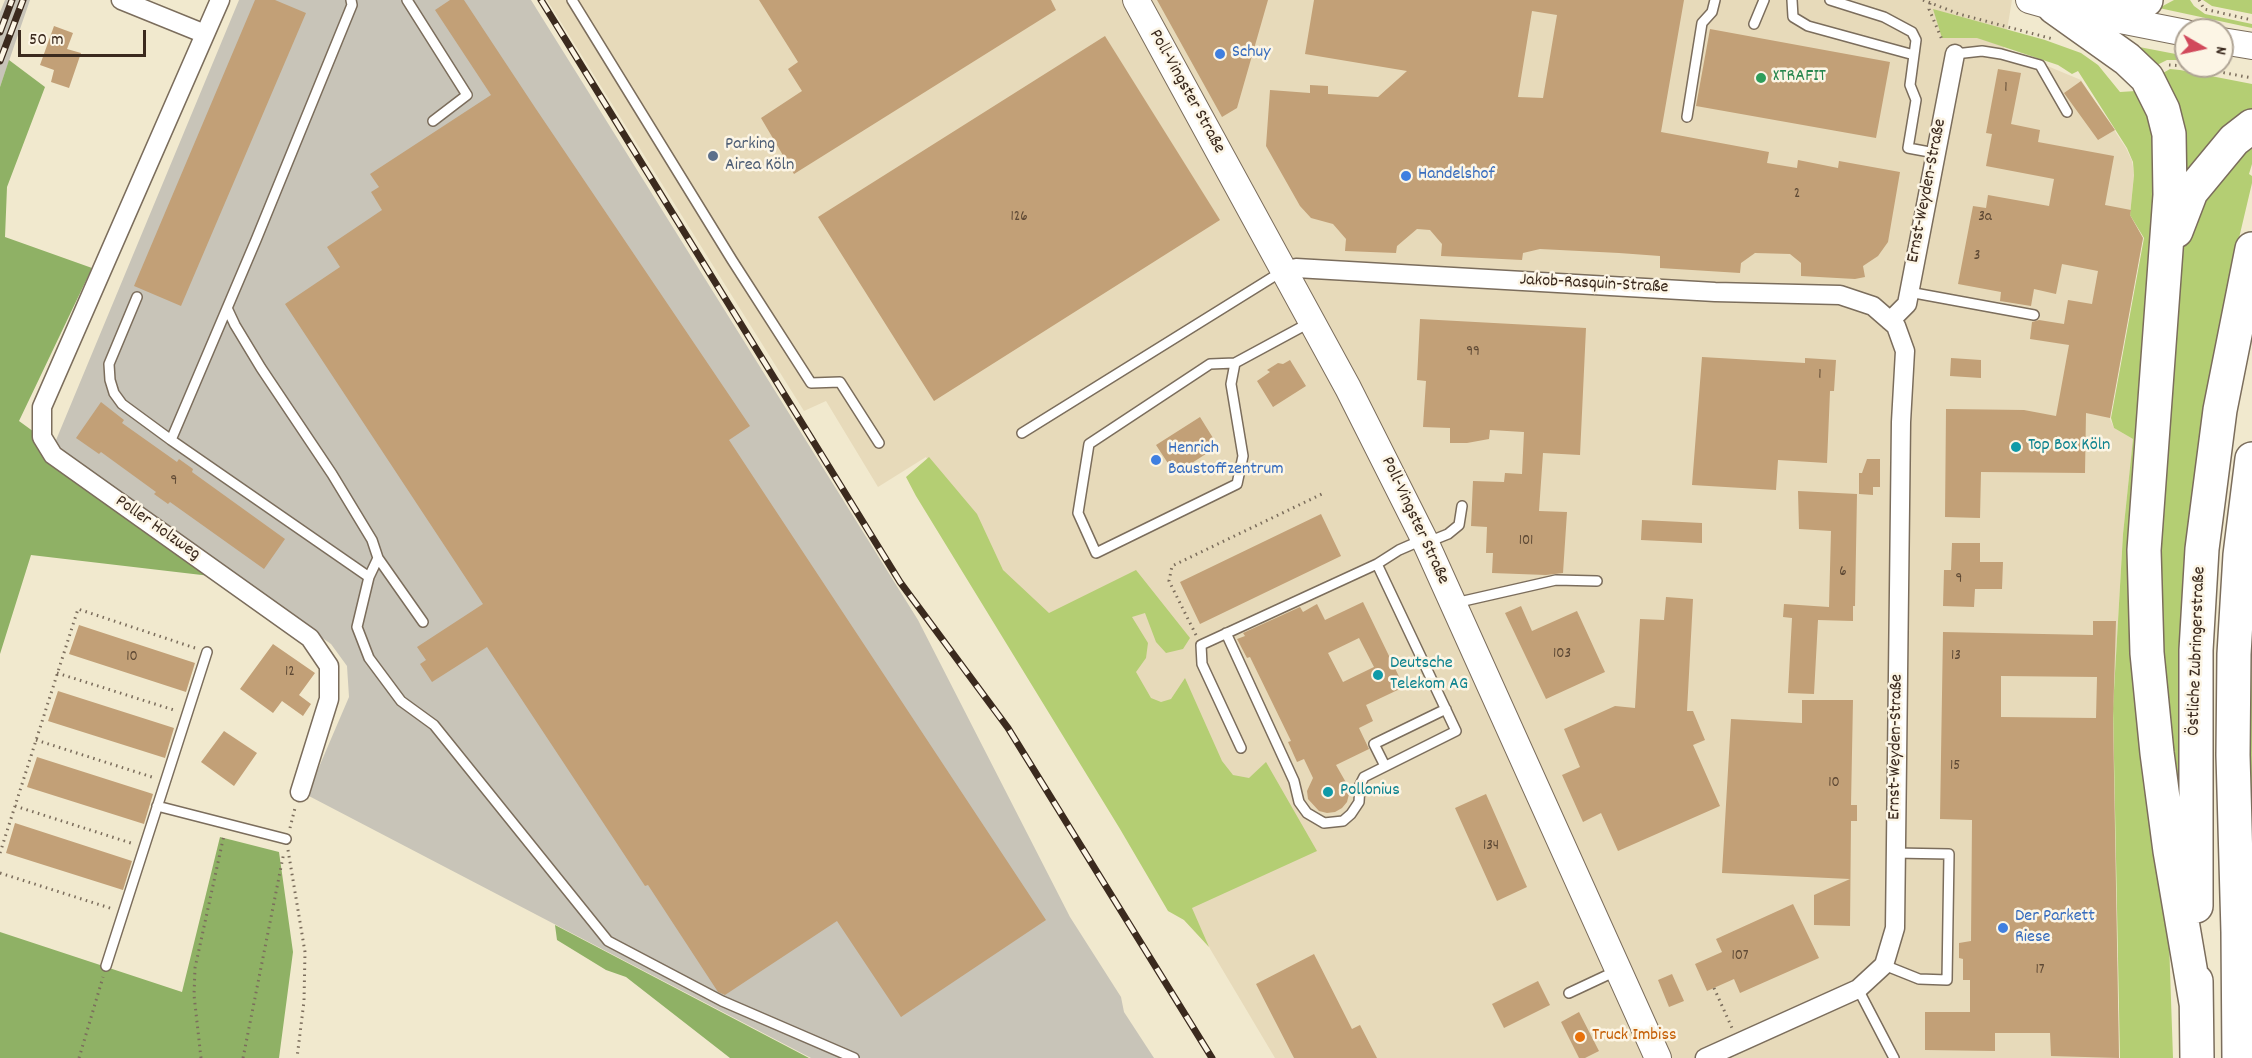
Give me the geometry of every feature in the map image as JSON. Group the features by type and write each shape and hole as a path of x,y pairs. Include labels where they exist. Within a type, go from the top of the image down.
{"highway":[{"path":"2042,4 2130,6 2146,0"},
{"path":"2042,4 2127,59 2146,78 2163,110 2169,134 2170,195 2144,550 2147,653 2170,851 2196,1003"},
{"path":"2163,282 2174,236 2191,192 2234,140 2252,126"},
{"name":"Östliche Zubringerstraße","path":"2197,1058 2196,650 2202,549 2220,410 2252,249"},
{"name":"Östliche Zubringerstraße","path":"2239,1058 2233,755 2234,654 2240,555 2252,459"},
{"path":"2238,932 2252,884"}],"street":[{"path":"121,0 205,34"},
{"name":"Poller Holzweg","path":"220,0 42,407 42,437 53,455 310,638 329,666 329,699 300,792"},
{"name":"Poll-Vingster Straße","path":"1136,0 1382,453 1425,541 1658,1058"},
{"path":"2042,4 2174,31"},
{"path":"2234,42 2252,46"},
{"name":"Ernst-Weyden-Straße","path":"1884,965 1895,928 1901,422 1905,351 1893,323 1907,304 1954,54"},
{"name":"Jakob-Rasquin-Straße","path":"1285,273 1296,268 1715,292 1840,295 1873,306 1893,323"},
{"path":"1705,1058 1858,989 1884,965"}],"lane":[{"path":"171,440 352,5 351,0"},
{"path":"407,0 467,95 433,121"},
{"path":"572,0 732,260 811,383 840,382 879,443"},
{"path":"1686,117 1702,23 1712,12 1715,0"},
{"path":"1754,24 1764,0"},
{"path":"1792,0 1793,17 1808,26 1914,55"},
{"path":"1830,0 1884,17 1912,32 1916,40 1910,85 1917,100 1908,148 1935,153"},
{"path":"1954,54 1992,52 2040,65 2067,112"},
{"path":"1022,433 1285,273"},
{"path":"1909,292 2034,315"},
{"path":"137,297 109,364 114,393 122,404 369,577"},
{"path":"227,308 261,368 332,474 372,540 378,558 423,622"},
{"path":"1235,363 1231,384 1243,456 1237,484 1096,553 1078,513 1089,444 1210,364 1235,363 1312,322"},
{"path":"1242,748 1202,664 1201,645 1377,564 1399,550 1448,534 1459,525 1462,506"},
{"path":"378,558 369,577 357,627 369,657 401,701 434,725 608,941 723,1002 854,1058"},
{"path":"1226,633 1294,781 1299,802 1306,813 1324,823 1343,821 1359,802 1360,785 1364,777 1456,731 1377,564"},
{"path":"1453,604 1556,580 1597,581"},
{"path":"106,966 207,652"},
{"path":"1385,766 1374,744 1446,709"},
{"path":"158,806 286,839"},
{"path":"1884,965 1919,979 1947,980 1949,854 1895,853"},
{"path":"1569,993 1618,970"},
{"path":"1858,989 1894,1058"}],"path":[{"path":"1923,0 1959,14 2063,42"},
{"path":"2199,0 2204,9 2252,20"},
{"path":"1930,3 1929,9 1935,24"},
{"path":"2146,78 2164,66 2174,66"},
{"path":"2234,75 2252,78"},
{"path":"1201,645 1169,581 1172,566 1324,493"},
{"path":"0,853 78,609 207,652"},
{"path":"57,673 187,714"},
{"path":"36,740 165,781"},
{"path":"243,1058 286,839 300,792"},
{"path":"15,806 144,847"},
{"path":"201,1058 194,995 195,968 226,824"},
{"path":"290,860 305,952 304,1001 297,1058"},
{"path":"0,873 123,912"},
{"path":"79,1058 106,966"},
{"path":"1714,988 1738,1043"}],"shaded area":[{"path":"5,0 30,0 0,87 0,12"},
{"path":"239,0 531,0 918,620 1070,917 1121,997 1124,1012 1154,1058 811,1058 307,795 349,697 347,666 331,644 236,579 54,445"},
{"path":"547,0 2012,0 2004,48 2081,80 2126,148 2132,161 2134,174 2130,215 2143,238 2110,419 2114,428 2133,439 2123,534 2113,708 2119,1058 1275,1058 1209,947 1184,920 1112,811 926,457 878,487 826,401 804,411"}],"green space":[{"path":"2174,0 2190,0 2205,14 2224,18 2206,18 2159,8"},
{"path":"2203,0 2252,0 2252,14 2212,6"},
{"path":"1933,9 2045,40 2081,53 2098,65 2120,92 2136,91 2160,126 2138,438 2169,941 2173,1058 2120,1058 2113,708 2123,534 2133,439 2114,428 2111,418 2144,238 2130,215 2133,162 2127,148 2078,71 2072,74 2058,65 1977,38 1942,38"},
{"path":"2234,20 2252,24 2252,28 2234,24"},
{"path":"2134,46 2174,54 2174,60 2167,60 2149,69"},
{"path":"9,60 45,87 7,187 5,237 92,268 19,421 236,579 31,555 0,654 0,87"},
{"path":"2174,69 2174,78 2221,78 2252,84 2252,116 2178,204 2163,73"},
{"path":"2252,138 2252,164 2249,174 2252,176 2252,183 2223,306 2199,443 2180,714 2179,783 2176,784 2153,608 2175,283 2184,237 2197,204"},
{"path":"929,457 977,514 1003,570 1049,613 1136,570 1190,638 1183,649 1166,653 1156,642 1145,613 1132,617 1148,643 1146,658 1136,672 1151,698 1161,702 1171,699 1185,678 1222,761 1233,775 1249,778 1266,762 1317,851 1192,908 1209,947 1184,920 1168,911 916,496 906,477"},
{"path":"2252,642 2252,863 2250,740"},
{"path":"220,837 279,852 293,952 279,1058 0,1058 0,932 182,992"},
{"path":"555,925 809,1058 730,1058 626,977 606,970 557,940"}],"building":[{"path":"255,0 275,0 306,13 181,306 134,286"},
{"path":"450,0 464,0 750,426 729,440 1046,920 901,1017 837,921 725,995 718,992 487,647 432,682 420,664 426,660 417,647 483,604 285,304 340,267 327,247 382,210 371,192 379,187 370,174 491,95 435,10"},
{"path":"759,0 1051,0 1056,10 794,174 761,118 802,91 788,69 798,62"},
{"name":"Schuy","path":"1157,0 1268,0 1237,108 1222,117"},
{"path":"1314,0 1684,0 1661,132 1769,152 1767,163 1797,168 1798,160 1838,168 1839,161 1900,172 1888,242 1878,256 1863,266 1865,277 1855,279 1801,276 1801,263 1790,254 1755,253 1741,263 1740,273 1660,268 1660,256 1619,253 1540,249 1523,253 1522,260 1441,256 1442,244 1430,230 1417,229 1397,246 1396,253 1345,251 1346,239 1333,224 1311,218 1300,206 1266,146 1270,90 1310,93 1310,85 1328,86 1328,94 1378,97 1407,71 1305,54","holes":["1532,11 1557,15 1543,98 1518,97"]},
{"path":"54,26 73,33 67,49 81,53 69,88 51,82 54,70 40,65"},
{"path":"1710,29 1890,62 1876,138 1696,106"},
{"path":"1105,36 1220,220 934,401 818,217"},
{"path":"1998,69 2021,73 2011,124 2040,130 2038,142 2114,156 2105,205 2131,210 2130,215 2143,238 2110,418 2086,413 2085,473 1981,472 1980,518 1945,517 1946,409 2024,410 2056,416 2069,345 2030,339 2032,322 2039,320 2064,324 2068,300 2092,304 2098,271 2062,264 2056,294 2034,289 2031,306 2000,301 2001,292 1958,284 1973,206 1986,208 1988,195 2049,206 2054,179 1986,166 1992,134 1986,133"},
{"path":"2081,81 2115,130 2098,140 2064,93"},
{"path":"1420,319 1586,328 1580,455 1543,453 1539,511 1567,512 1563,573 1546,575 1492,573 1493,553 1486,553 1487,527 1471,526 1473,481 1504,482 1505,473 1522,474 1524,432 1490,430 1489,439 1450,443 1450,428 1423,427 1426,381 1417,380"},
{"path":"1702,357 1805,363 1805,358 1836,360 1834,391 1830,391 1827,463 1778,460 1776,490 1692,485"},
{"path":"1951,358 1981,360 1981,378 1950,376"},
{"path":"1290,360 1306,386 1273,407 1257,381 1270,372 1267,370 1278,363 1283,364"},
{"path":"101,402 124,420 122,423 177,462 179,459 193,469 192,472 285,539 264,569 170,502 168,504 154,494 156,492 101,452 99,454 76,438"},
{"path":"1200,417 1218,446 1175,474 1156,445"},
{"path":"1867,459 1880,459 1880,487 1873,487 1873,495 1859,494 1859,473 1862,473"},
{"path":"1798,491 1857,494 1853,621 1818,620 1814,694 1788,693 1792,618 1783,617 1784,604 1829,607 1831,531 1799,529"},
{"path":"1321,514 1341,556 1200,624 1180,582"},
{"path":"1642,520 1702,523 1702,543 1641,540"},
{"path":"1952,543 1980,543 1980,562 2003,562 2002,589 1975,589 1974,607 1943,606 1944,570 1951,570"},
{"path":"1666,597 1693,599 1687,711 1693,711 1705,740 1693,745 1720,806 1618,851 1601,813 1583,822 1562,775 1580,767 1564,729 1615,706 1635,708 1640,619 1664,620"},
{"path":"1363,602 1404,687 1366,705 1373,721 1359,728 1369,749 1336,765 1348,786 1349,794 1342,808 1327,813 1319,811 1308,799 1307,791 1313,778 1304,759 1297,762 1288,742 1291,741 1250,657 1247,658 1237,639 1245,636 1243,633 1300,607 1303,612 1317,604 1325,620","holes":["1359,638 1374,667 1343,682 1328,653"]},
{"path":"1521,606 1532,631 1577,611 1605,672 1546,699 1505,613"},
{"path":"2093,621 2116,621 2113,718 2119,1058 2051,1056 2050,1033 1995,1033 1995,1051 1925,1050 1925,1012 1970,1012 1970,980 1963,980 1963,959 1959,958 1959,943 1971,941 1972,820 1940,819 1943,632 2093,635","holes":["2001,676 2097,677 2096,718 2001,717"]},
{"path":"79,625 195,663 186,692 69,654"},
{"path":"273,644 315,673 299,695 311,704 303,716 282,701 273,713 240,689"},
{"path":"58,691 174,728 165,758 48,721"},
{"path":"1802,700 1853,700 1851,805 1857,805 1857,821 1851,821 1850,926 1814,925 1814,895 1850,879 1722,873 1731,719 1802,723"},
{"path":"224,731 257,753 234,786 201,762"},
{"path":"37,757 153,794 144,824 27,787"},
{"path":"1486,794 1527,887 1497,901 1455,808"},
{"path":"15,823 132,861 123,890 6,853"},
{"path":"1793,904 1819,958 1740,993 1734,979 1707,991 1695,964 1722,952 1716,939"},
{"path":"1314,954 1352,1029 1360,1025 1377,1058 1294,1058 1256,984"},
{"path":"1672,974 1684,1001 1669,1007 1658,980"},
{"path":"1538,981 1550,1005 1504,1028 1492,1004"},
{"name":"Truck Imbiss","path":"1579,1012 1599,1051 1585,1058 1579,1058 1561,1022"}],"railway":[{"path":"0,32 12,0"},
{"path":"0,61 23,0"},
{"path":"541,0 900,582 1008,728 1212,1058"}],"place":[{"name":"Schuy","path":"1220,54"},
{"name":"XTRAFIT","path":"1761,78"},
{"name":"Parking Airea Köln","path":"713,156"},
{"name":"Handelshof","path":"1406,176"},
{"name":"Top Box Köln","path":"2016,447"},
{"name":"Henrich Baustoffzentrum","path":"1156,460"},
{"name":"Deutsche Telekom AG","path":"1378,675"},
{"name":"Pollonius","path":"1328,792"},
{"name":"Der Parkett Riese","path":"2003,928"},
{"name":"Truck Imbiss","path":"1580,1037"}]}
